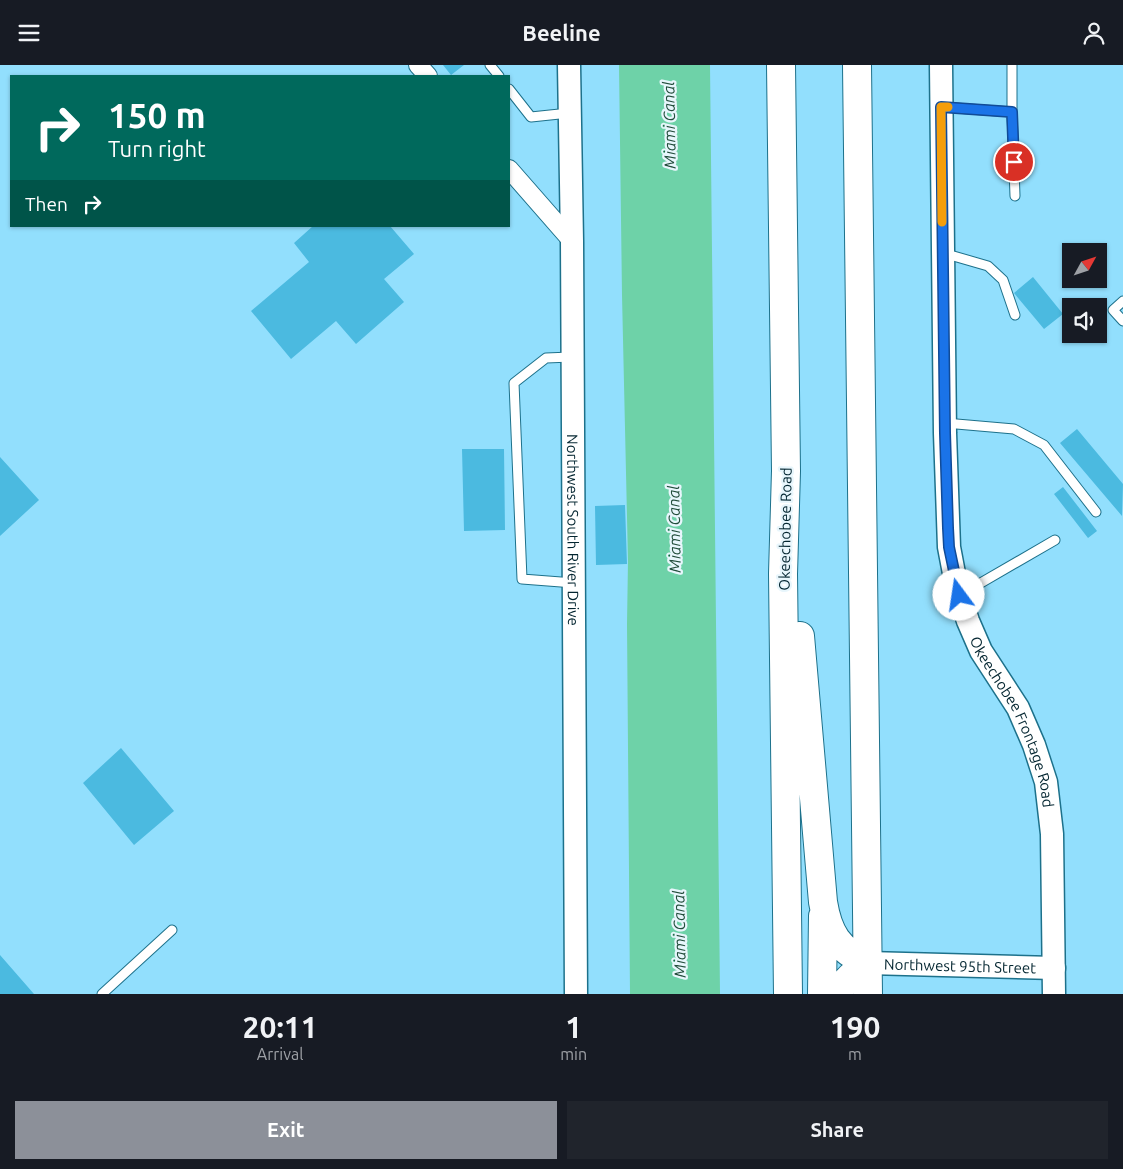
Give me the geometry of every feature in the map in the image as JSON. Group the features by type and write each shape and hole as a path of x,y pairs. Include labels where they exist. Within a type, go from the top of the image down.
{"highway":[{"name":"Okeechobee Road","path":"781,65 786,471 783,574 788,994"},
{"path":"857,65 868,994"},
{"path":"786,471 826,921 831,933 849,953 868,963"},
{"path":"822,994 823,902"},
{"path":"836,994 855,971 868,963"}],"street":[{"path":"418,65 427,75"},
{"name":"Northwest South River Drive","path":"569,65 572,241 576,994"},
{"name":"Okeechobee Frontage Road","path":"941,65 942,253 949,547 959,595 968,621 981,651 1018,708 1034,745 1046,782 1052,834 1054,994"},
{"path":"510,170 572,241"},
{"name":"Northwest 95th Street","path":"868,963 1054,968"}],"lane":[{"path":"490,65 498,75"},
{"path":"1012,65 1015,196"},
{"path":"510,90 531,117 569,113"},
{"path":"941,107 1012,112"},
{"path":"942,253 988,266 1003,279 1015,315"},
{"path":"1123,301 1113,310 1123,321"},
{"path":"572,357 546,358 514,383 522,579 574,583"},
{"path":"945,423 1014,429 1044,445 1096,512"},
{"path":"959,595 1055,540"},
{"path":"102,994 172,930"}],"water":[{"name":"Miami Canal","path":"619,65 710,65 720,994 630,994 628,561"}],"building":[{"path":"443,65 464,65 451,75"},
{"path":"312,227 391,227 414,254 384,279 404,302 356,344 336,321 291,359 251,311 309,262 294,243"},
{"path":"1033,277 1062,315 1044,329 1014,293"},
{"path":"1077,429 1123,484 1122,516 1060,443"},
{"path":"462,449 504,449 505,530 464,531"},
{"path":"0,457 39,500 0,536"},
{"path":"1063,487 1097,531 1088,538 1054,494"},
{"path":"625,505 627,564 596,565 595,506"},
{"path":"121,748 174,811 134,845 83,783"},
{"path":"0,955 34,994 0,994"}],"slow traffic":[{"path":"942,222 941,107 948,107"}],"route":[{"path":"959,595 949,547 948,528 941,107 1012,112 1014,162"}]}
